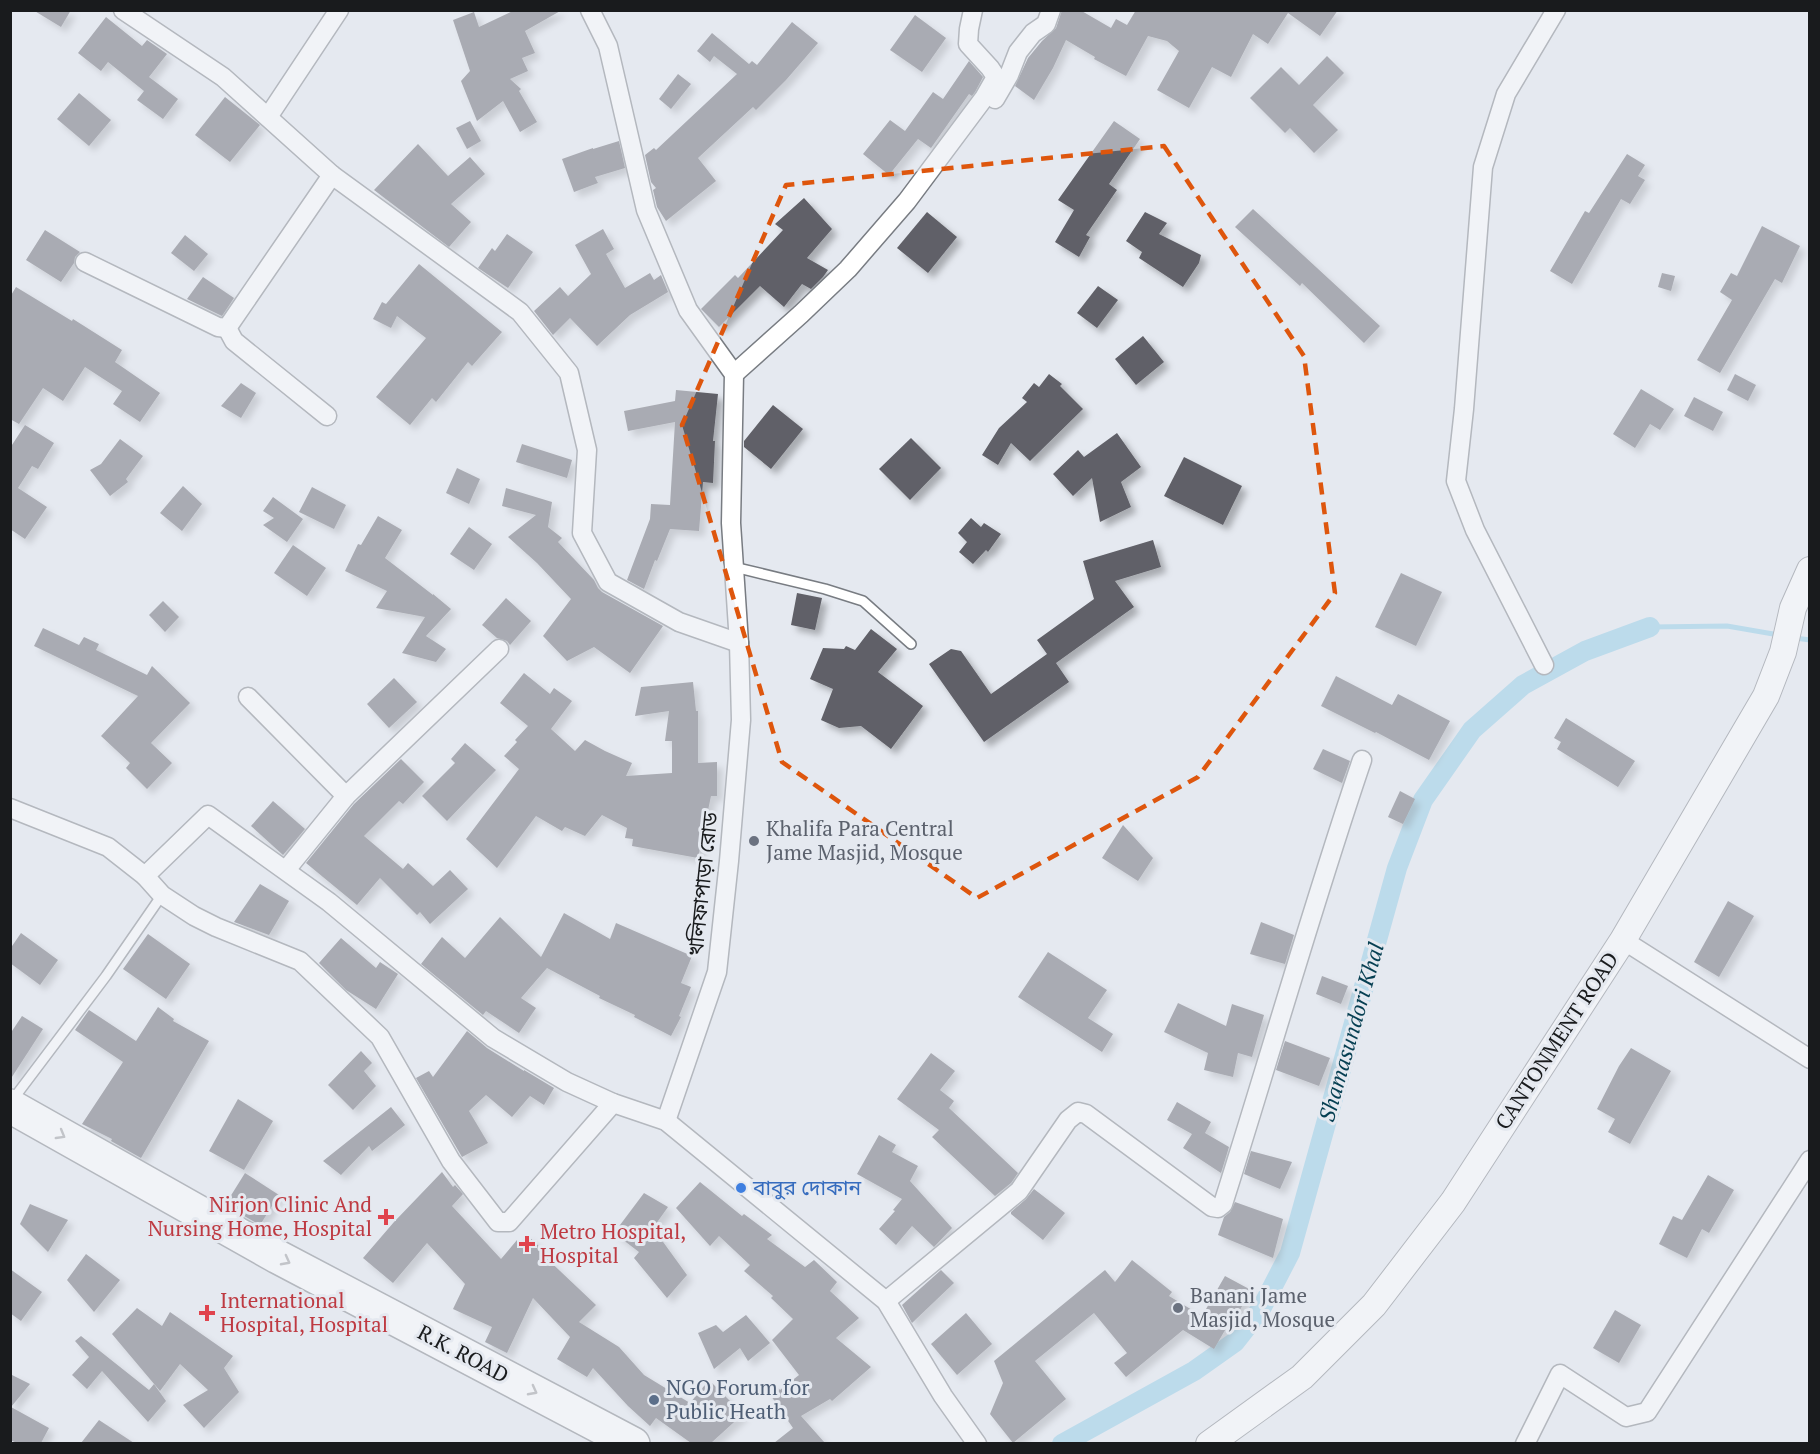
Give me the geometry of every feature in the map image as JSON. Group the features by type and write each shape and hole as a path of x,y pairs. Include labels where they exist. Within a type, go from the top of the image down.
{"highway":[{"name":"R.K. ROAD","path":"10,1104 278,1257 633,1443"},
{"name":"R.K. ROAD","path":"10,1131 267,1276 586,1443"}],"street":[{"path":"123,10 223,76 332,175 520,312 569,373 587,450 582,533 608,582 679,622 739,643"},
{"path":"268,117 339,10"},
{"path":"590,10 608,46 646,210 688,310 734,374 848,268 907,201 984,99 996,77 968,44 973,10"},
{"path":"984,99 993,102 1009,75 1018,52 1034,33 1046,24 1051,10"},
{"path":"1544,664 1475,530 1456,480 1464,409 1483,167 1506,94 1556,10"},
{"path":"227,328 332,175"},
{"path":"85,262 218,327 227,328"},
{"path":"227,328 234,341 327,416"},
{"name":"খলিফাপাড়া রোড","path":"666,1121 717,972 741,720 732,523 734,374"},
{"name":"CANTONMENT ROAD","path":"1217,1442 1302,1377 1374,1305 1453,1202 1623,940 1767,696 1783,652 1793,608 1809,570"},
{"path":"286,870 346,796 498,649"},
{"path":"248,697 346,796"},
{"path":"886,1301 1019,1191 1068,1120 1078,1112 1086,1114 1212,1207 1218,1208 1223,1204 1324,872 1362,760"},
{"path":"10,808 108,848 145,876 162,896 194,916 300,961 380,1037 452,1161 498,1222 509,1222 612,1102"},
{"path":"145,876 208,815 329,902 493,1038 567,1082 612,1102 666,1121 886,1301 943,1396 977,1443"},
{"path":"1623,940 1809,1059"},
{"path":"1526,1443 1560,1374 1626,1417 1647,1412 1809,1160"}],"lane":[{"path":"734,567 825,589 863,601 911,644"},
{"path":"10,1104 106,976 162,896"}],"highlighted area":[{"path":"1164,146 1304,356 1335,593 1198,777 977,898 782,762 682,425 786,185"}],"building":[{"path":"33,10 71,10 61,27"},
{"path":"515,10 562,10 525,31 535,53 522,58 528,71 510,79 521,89 519,91 537,122 520,132 503,101 477,121 461,81 470,71 453,20 474,12 479,27"},
{"path":"1062,10 1080,10 1111,28 1116,19 1127,25 1136,10 1338,10 1320,36 1288,13 1268,44 1253,34 1231,77 1212,67 1189,108 1157,90 1179,51 1167,41 1148,36 1126,76 1094,59 1095,57 1066,40 1034,100 1015,86 1028,58 1056,28"},
{"path":"915,15 946,38 922,72 890,50"},
{"path":"106,17 142,46 147,40 167,54 149,77 178,99 163,119 137,100 144,91 108,62 101,71 78,53"},
{"path":"792,22 818,43 756,110 753,107 698,158 716,181 666,221 657,207 653,190 656,188 651,182 645,155 654,148 656,150 737,74 714,56 710,62 697,51 712,33 749,64 752,61 757,65"},
{"path":"1327,56 1344,73 1313,105 1338,130 1314,153 1290,128 1285,133 1250,98 1281,67 1299,85"},
{"path":"969,61 983,77 975,92 972,96 969,94 931,148 918,139 889,175 863,154 890,120 905,131 933,92 943,99"},
{"path":"678,74 691,84 671,109 659,99"},
{"path":"79,93 111,120 89,146 57,119"},
{"path":"225,97 260,125 230,162 195,135"},
{"path":"470,121 481,141 467,149 456,128"},
{"path":"1114,121 1140,139 1109,184 1117,190 1086,235 1090,237 1079,257 1055,242 1074,210 1058,200"},
{"path":"619,141 625,168 595,177 598,183 574,192 562,159"},
{"path":"418,144 448,176 470,157 485,174 451,204 471,222 449,247 374,190"},
{"path":"1627,154 1645,165 1638,176 1645,180 1630,204 1621,199 1572,284 1550,271 1585,211 1589,213"},
{"path":"804,198 832,229 807,258 828,270 811,289 802,284 784,307 760,286 719,327 701,309 735,275 738,278 783,230 775,224"},
{"path":"1253,209 1380,326 1364,343 1302,283 1300,286 1235,227"},
{"path":"927,212 957,237 928,273 897,248"},
{"path":"1145,212 1167,223 1159,234 1201,255 1199,263 1183,287 1139,258 1142,252 1126,241"},
{"path":"1762,226 1800,246 1782,283 1775,279 1720,373 1697,360 1732,300 1720,292 1731,273 1737,276"},
{"path":"603,229 614,249 606,254 625,288 650,273 654,280 661,275 668,292 630,315 597,346 570,318 553,335 534,311 560,287 568,296 591,274 575,245"},
{"path":"45,230 80,252 61,282 26,260"},
{"path":"507,234 533,252 508,288 478,268 492,248 495,251"},
{"path":"185,235 208,254 194,271 171,253"},
{"path":"419,264 502,332 472,366 468,362 436,402 432,398 410,425 376,397 426,338 397,316 391,328 373,319 382,302 386,304"},
{"path":"1662,273 1675,276 1671,291 1658,287"},
{"path":"203,277 234,298 222,316 187,299"},
{"path":"1098,286 1118,300 1097,328 1077,313"},
{"path":"16,287 122,350 115,362 160,393 140,422 113,404 122,391 85,367 63,401 43,388 19,424 10,419 10,297"},
{"path":"1143,336 1164,362 1136,385 1115,359"},
{"path":"1049,374 1062,384 1060,386 1083,409 1030,461 1011,443 998,465 982,455 999,428 1027,402 1022,398 1034,383 1039,387"},
{"path":"1735,374 1756,385 1748,401 1727,390"},
{"path":"241,383 256,393 241,418 221,406"},
{"path":"1641,389 1674,409 1660,430 1650,424 1635,448 1613,434"},
{"path":"676,390 718,394 713,441 715,441 713,483 703,482 699,531 670,529 644,589 627,580 650,519 651,504 670,505 675,422 628,431 624,411 675,401"},
{"path":"1694,397 1723,412 1713,431 1684,416"},
{"path":"773,405 803,429 771,469 744,447 744,441"},
{"path":"25,425 54,443 38,469 32,466 18,488 47,507 25,539 10,529 10,448"},
{"path":"1117,433 1141,467 1121,482 1131,507 1100,522 1092,478 1073,496 1053,474 1078,450 1084,457"},
{"path":"911,438 941,468 910,500 879,469"},
{"path":"120,439 143,456 126,479 128,482 110,496 90,470 101,464"},
{"path":"522,444 572,460 567,478 516,462"},
{"path":"1184,457 1242,486 1223,525 1164,496"},
{"path":"457,468 480,479 469,504 446,493"},
{"path":"183,486 202,504 182,531 160,513"},
{"path":"312,487 346,505 334,529 299,512"},
{"path":"506,488 552,502 548,527 562,538 558,542 594,580 598,588 663,626 630,673 594,647 567,661 543,636 571,599 537,563 508,537 536,515 502,506"},
{"path":"273,497 303,519 287,542 263,525 274,518 263,511"},
{"path":"378,516 402,530 385,558 451,609 426,636 446,649 436,662 402,653 425,617 376,608 387,591 345,571 358,544 361,545"},
{"path":"971,518 981,527 984,523 1001,534 988,552 986,550 973,564 959,552 967,542 958,533"},
{"path":"469,527 492,544 474,570 450,554"},
{"path":"1153,540 1161,567 1115,581 1134,607 1056,663 1069,682 984,742 929,664 951,649 961,651 991,694 1047,654 1037,640 1094,599 1083,561"},
{"path":"293,545 326,568 307,596 274,573"},
{"path":"1401,573 1442,592 1416,646 1375,627"},
{"path":"797,593 822,598 815,630 791,625"},
{"path":"506,598 531,621 510,645 507,641 497,638 482,625"},
{"path":"163,601 179,617 165,632 149,615"},
{"path":"43,628 79,645 84,637 99,644 96,650 147,675 152,666 190,703 151,743 172,763 147,789 126,768 130,763 101,736 138,696 34,646"},
{"path":"871,629 897,649 878,672 923,706 891,749 861,726 839,728 821,720 833,689 810,679 823,648 844,649 846,646 855,650"},
{"path":"524,673 550,694 554,688 572,701 551,729 575,751 585,740 632,763 626,776 672,773 672,741 665,741 669,711 635,716 641,687 693,682 696,711 698,711 698,763 717,762 717,796 711,796 698,858 632,846 633,839 625,838 627,828 602,815 585,836 565,827 562,831 536,816 497,868 466,839 519,769 504,756 528,726 500,703"},
{"path":"1336,676 1392,705 1398,694 1450,721 1429,760 1321,706"},
{"path":"394,678 417,702 389,728 367,704"},
{"path":"1566,718 1635,761 1618,787 1557,749 1561,742 1554,738"},
{"path":"465,743 496,770 447,821 422,796 455,763 451,759"},
{"path":"1323,749 1350,761 1342,783 1313,769"},
{"path":"401,759 424,782 403,804 399,801 364,836 403,869 408,863 433,886 450,870 468,889 430,924 420,912 417,915 380,878 357,905 306,863 354,804"},
{"path":"1400,791 1415,799 1403,824 1388,817"},
{"path":"273,801 305,829 283,855 251,826"},
{"path":"1123,825 1153,858 1138,881 1102,858"},
{"path":"260,884 289,901 269,935 234,922"},
{"path":"1728,901 1754,916 1719,977 1694,962"},
{"path":"564,913 610,939 616,923 692,956 681,983 691,987 679,1016 681,1017 671,1036 547,968 521,998 536,1008 519,1033 486,1011 483,1015 421,964 442,937 465,958 500,917 541,957"},
{"path":"1261,922 1294,935 1285,964 1250,954"},
{"path":"21,933 58,960 40,985 10,963 10,949"},
{"path":"148,934 190,964 166,999 123,969"},
{"path":"341,938 376,968 380,962 398,974 376,1009 346,990 319,963"},
{"path":"1048,952 1107,990 1088,1018 1113,1034 1102,1052 1018,997"},
{"path":"1322,976 1348,986 1341,1004 1316,994"},
{"path":"1178,1003 1226,1026 1232,1004 1264,1015 1252,1057 1238,1053 1233,1077 1204,1070 1208,1053 1164,1032"},
{"path":"158,1007 174,1019 173,1021 209,1041 141,1158 111,1141 112,1139 82,1124 123,1062 75,1030 89,1010 136,1041"},
{"path":"22,1016 43,1029 10,1080 10,1034"},
{"path":"467,1031 487,1048 554,1088 544,1105 530,1096 512,1117 486,1095 469,1111 488,1143 462,1157 416,1078 429,1071 433,1077"},
{"path":"1285,1041 1330,1058 1319,1086 1276,1070"},
{"path":"1631,1048 1671,1071 1630,1144 1608,1132 1615,1119 1597,1109"},
{"path":"361,1051 372,1063 364,1071 376,1086 353,1110 328,1085"},
{"path":"931,1053 955,1071 940,1090 954,1101 949,1108 1018,1173 1011,1183 995,1196 932,1137 939,1130 897,1099"},
{"path":"238,1099 273,1121 244,1170 209,1151"},
{"path":"1177,1102 1211,1122 1205,1133 1229,1147 1221,1173 1183,1148 1192,1134 1167,1120"},
{"path":"391,1107 405,1125 372,1151 369,1146 341,1175 323,1161"},
{"path":"879,1135 896,1145 892,1152 918,1166 910,1181 952,1228 934,1247 912,1226 896,1245 879,1229 902,1199 857,1174"},
{"path":"1251,1151 1292,1162 1280,1189 1244,1174"},
{"path":"442,1172 453,1187 455,1185 463,1194 452,1206 501,1259 517,1240 521,1242 527,1235 543,1250 541,1253 596,1305 579,1322 619,1347 644,1375 690,1403 709,1380 743,1414 711,1443 691,1443 656,1418 650,1426 593,1368 587,1377 557,1359 570,1337 533,1298 507,1353 485,1342 492,1327 453,1309 465,1284 427,1243 393,1283 363,1258"},
{"path":"245,1173 279,1195 260,1225 225,1205"},
{"path":"1708,1175 1734,1190 1709,1233 1702,1229 1687,1258 1659,1244 1673,1216 1682,1220"},
{"path":"700,1182 742,1216 744,1214 772,1235 767,1239 805,1267 814,1260 837,1282 830,1291 859,1318 836,1338 871,1367 832,1401 830,1399 801,1416 825,1443 774,1443 793,1428 767,1390 775,1384 780,1390 799,1375 772,1340 793,1319 771,1298 773,1296 744,1271 750,1265 719,1236 710,1246 676,1208"},
{"path":"1034,1189 1065,1213 1043,1240 1011,1214"},
{"path":"644,1193 668,1207 653,1228 687,1275 667,1298 634,1258 639,1252 614,1233"},
{"path":"1235,1202 1283,1219 1273,1258 1218,1235 1224,1217 1230,1212"},
{"path":"30,1204 68,1220 48,1252 20,1224"},
{"path":"86,1254 120,1280 94,1312 67,1280"},
{"path":"1132,1260 1172,1292 1169,1296 1202,1316 1225,1276 1251,1290 1231,1326 1228,1325 1214,1349 1183,1330 1126,1377 1114,1363 1127,1353 1094,1313 1035,1361 1066,1399 1013,1443 990,1414 1003,1383 994,1361 1105,1270 1115,1282"},
{"path":"10,1269 42,1292 21,1321 10,1313"},
{"path":"941,1270 954,1283 912,1323 902,1305"},
{"path":"137,1308 162,1326 170,1312 233,1356 224,1368 239,1392 204,1428 183,1405 208,1390 180,1364 160,1391 112,1334"},
{"path":"1615,1310 1641,1325 1619,1363 1593,1348"},
{"path":"966,1313 992,1344 957,1375 931,1344"},
{"path":"746,1315 770,1343 748,1361 740,1348 714,1369 698,1333 716,1325 723,1332"},
{"path":"81,1336 149,1390 154,1384 166,1401 148,1422 102,1371 87,1389 72,1375 89,1357 75,1341"},
{"path":"10,1374 30,1384 11,1407 49,1428 41,1443 17,1443 10,1440"},
{"path":"99,1420 134,1443 81,1443"}],"waterway":[{"path":"1650,627 1727,626 1779,635"},
{"name":"Shamasundori Khal","path":"1062,1444 1194,1371 1235,1342 1261,1309 1290,1253 1397,868 1423,800 1472,730 1523,685 1585,651 1650,627"},
{"path":"1795,638 1810,640"}],"place":[{"name":"Khalifa Para Central Jame Masjid, Mosque","path":"754,841"},
{"name":"বাবুর দোকান","path":"741,1188"},
{"name":"Nirjon Clinic And Nursing Home, Hospital","path":"386,1217"},
{"name":"Metro Hospital, Hospital","path":"527,1244"},
{"name":"Banani Jame Masjid, Mosque","path":"1178,1308"},
{"name":"International Hospital, Hospital","path":"207,1313"},
{"name":"NGO Forum for Public Heath","path":"654,1400"}]}
